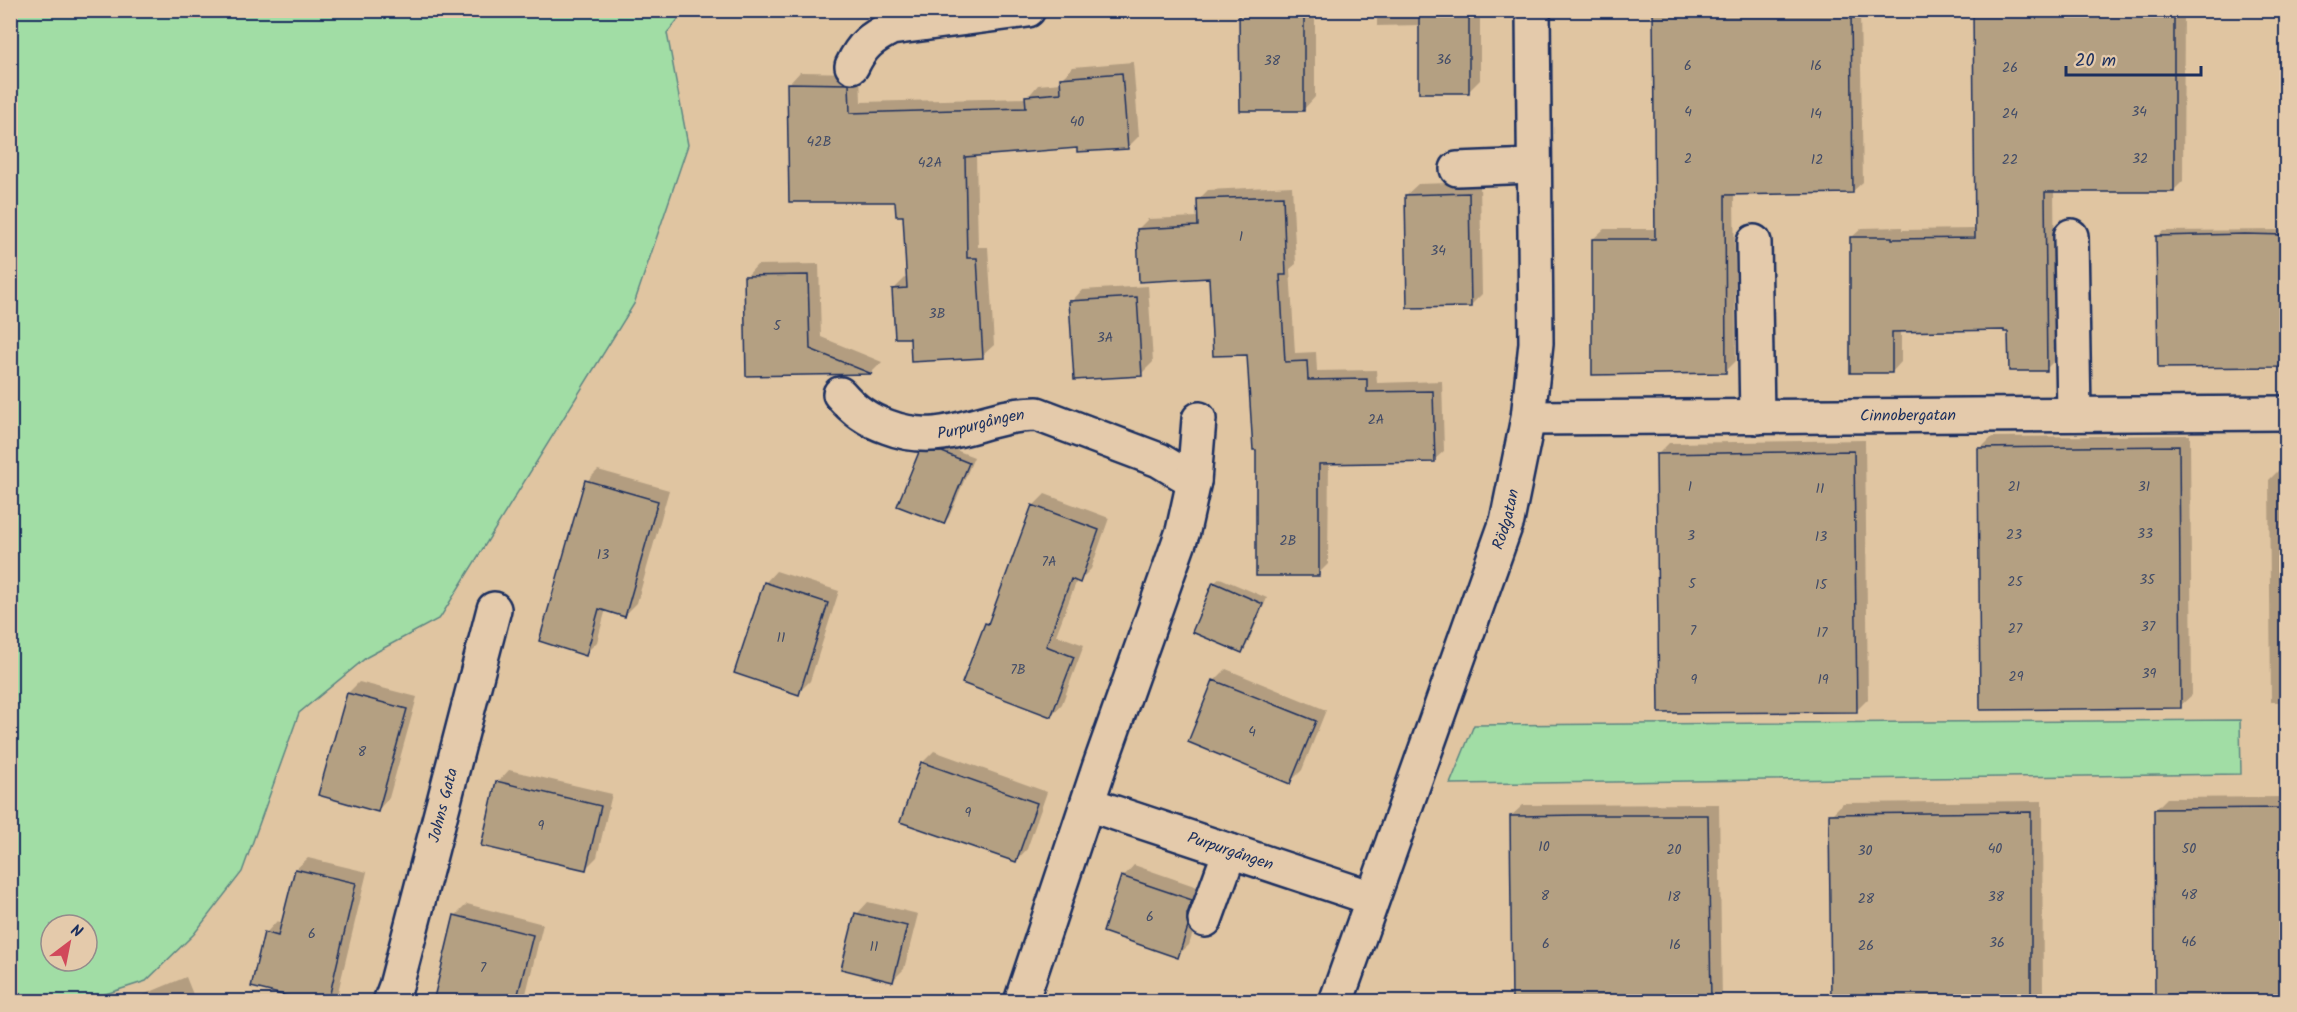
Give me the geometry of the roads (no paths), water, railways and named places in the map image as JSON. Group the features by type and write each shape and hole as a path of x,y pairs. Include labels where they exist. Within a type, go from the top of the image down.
{"street":[{"path":"852,66 859,52 872,38 891,28 1028,10"},
{"name":"Rödgatan","path":"1336,1002 1465,643 1506,521 1528,418 1536,343 1533,10"},
{"path":"1457,169 1534,165"},
{"path":"2071,236 2074,414"},
{"path":"1754,242 1757,417"},
{"name":"Purpurgången","path":"840,393 852,409 871,421 902,433 930,436 1016,414 1037,414 1159,460 1194,481"},
{"name":"Cinnobergatan","path":"1528,418 2286,412"},
{"path":"1021,1002 1183,531 1194,481 1199,419"},
{"name":"Johns Gata","path":"390,1002 494,609"},
{"name":"Purpurgången","path":"1088,804 1372,898"},
{"path":"1205,920 1230,851"}]}
